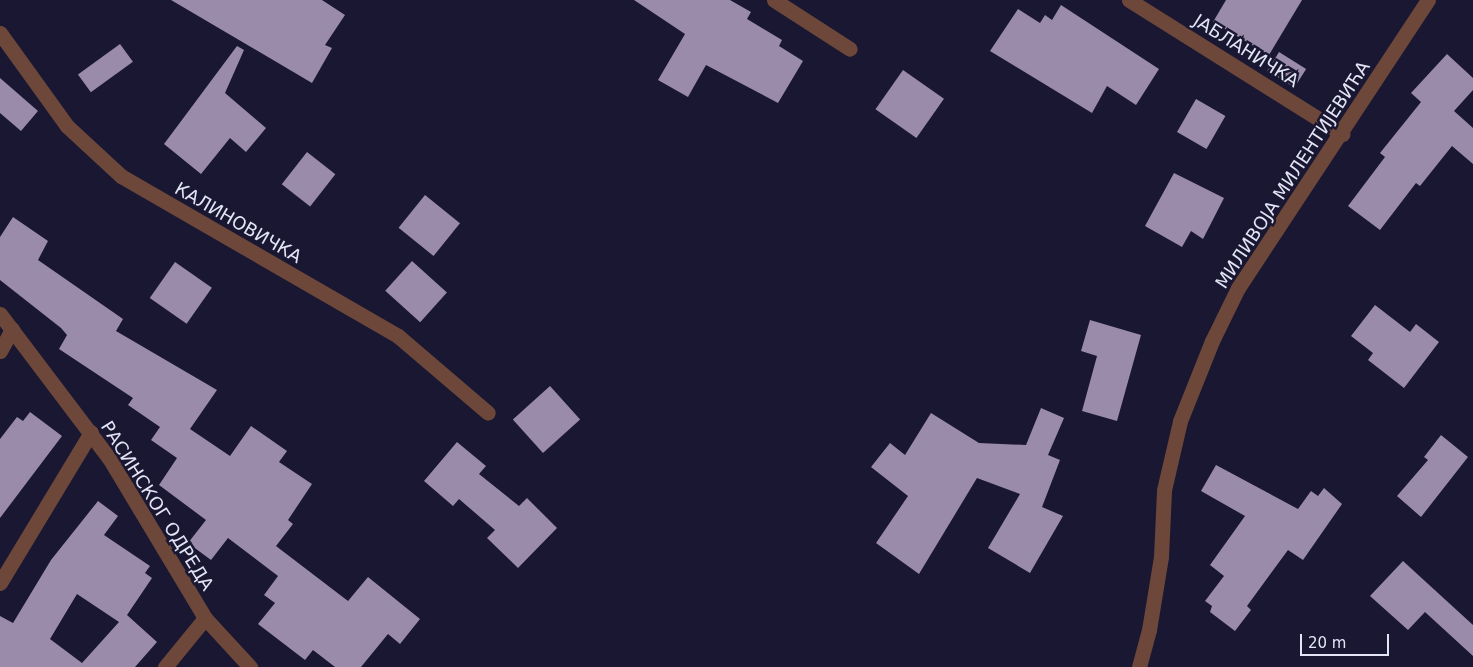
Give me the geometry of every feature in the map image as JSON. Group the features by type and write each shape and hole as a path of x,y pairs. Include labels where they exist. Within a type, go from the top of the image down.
{"street":[{"path":"774,0 850,50"},
{"name":"ЈАБЛАНИЧКА","path":"1129,0 1343,134"},
{"name":"МИЛИВОЈА МИЛЕНТИЈЕВИЋА","path":"1139,667 1151,621 1164,490 1180,421 1238,288 1343,134 1428,0"},
{"name":"КАЛИНОВИЧКА","path":"0,33 67,126 121,176 398,336 488,413"},
{"name":"РАСИНСКОГ ОДРЕДА","path":"0,314 90,432 205,618 250,667"},
{"path":"0,351 12,329"},
{"path":"0,583 90,432"},
{"path":"165,667 205,618"}],"building":[{"path":"171,0 322,0 345,15 325,45 332,48 312,83"},
{"path":"634,0 730,0 751,12 747,19 782,40 779,46 803,61 778,103 706,65 688,97 658,80 685,34"},
{"path":"1226,0 1302,0 1269,55 1213,22"},
{"path":"1061,5 1159,69 1136,105 1107,86 1092,113 990,51 1018,9 1040,23 1045,15 1052,20"},
{"path":"120,44 133,62 91,92 78,75"},
{"path":"237,46 244,50 225,93 266,128 246,152 230,138 201,174 164,144"},
{"path":"1279,52 1306,69 1294,88 1267,71"},
{"path":"1447,54 1473,78 1473,90 1454,111 1473,128 1473,164 1452,146 1420,186 1416,183 1380,230 1348,206 1385,157 1380,153 1421,102 1411,93"},
{"path":"903,70 944,99 916,138 875,109"},
{"path":"0,78 38,111 21,131 0,113"},
{"path":"1196,99 1225,116 1206,149 1177,132"},
{"path":"307,152 335,174 310,206 282,184"},
{"path":"1174,173 1224,198 1203,239 1191,231 1182,247 1145,226"},
{"path":"425,195 460,223 434,256 399,228"},
{"path":"13,217 48,241 38,260 123,319 116,331 217,390 190,429 230,456 251,426 287,451 279,462 312,484 288,520 293,524 276,546 348,601 368,577 420,619 400,644 388,634 361,667 335,667 313,650 305,660 258,624 275,603 264,595 278,576 228,538 211,560 188,543 206,520 159,485 177,458 151,440 160,427 128,405 133,398 59,349 67,335 61,328 0,280 0,237"},
{"path":"412,261 447,292 420,322 385,291"},
{"path":"175,262 212,288 187,324 150,298"},
{"path":"1375,305 1410,332 1416,324 1439,342 1404,388 1368,360 1373,353 1351,336"},
{"path":"1090,320 1141,335 1117,421 1082,411 1097,356 1081,351"},
{"path":"550,386 580,419 543,453 513,419"},
{"path":"1041,408 1064,418 1048,455 1060,460 1042,507 1063,516 1030,573 988,548 1020,494 977,478 919,574 876,543 908,496 871,467 890,443 905,455 931,413 979,443 1026,445"},
{"path":"30,412 62,436 0,518 0,439 17,417 23,421"},
{"path":"1441,435 1468,457 1421,517 1397,496 1428,460 1424,457"},
{"path":"457,442 486,466 479,474 519,506 527,498 557,528 518,568 487,538 495,530 459,499 453,506 424,481"},
{"path":"1216,465 1298,509 1311,491 1318,496 1324,488 1342,504 1303,560 1288,550 1247,606 1251,610 1235,631 1210,612 1212,606 1205,601 1224,576 1210,565 1245,516 1201,491"},
{"path":"98,501 118,516 104,535 150,566 145,573 152,578 127,615 157,642 135,667 0,667 0,616 13,623 51,560","holes":["77,594 119,622 82,663 50,639"]},
{"path":"1403,561 1473,625 1473,656 1425,612 1408,630 1370,596"}]}
